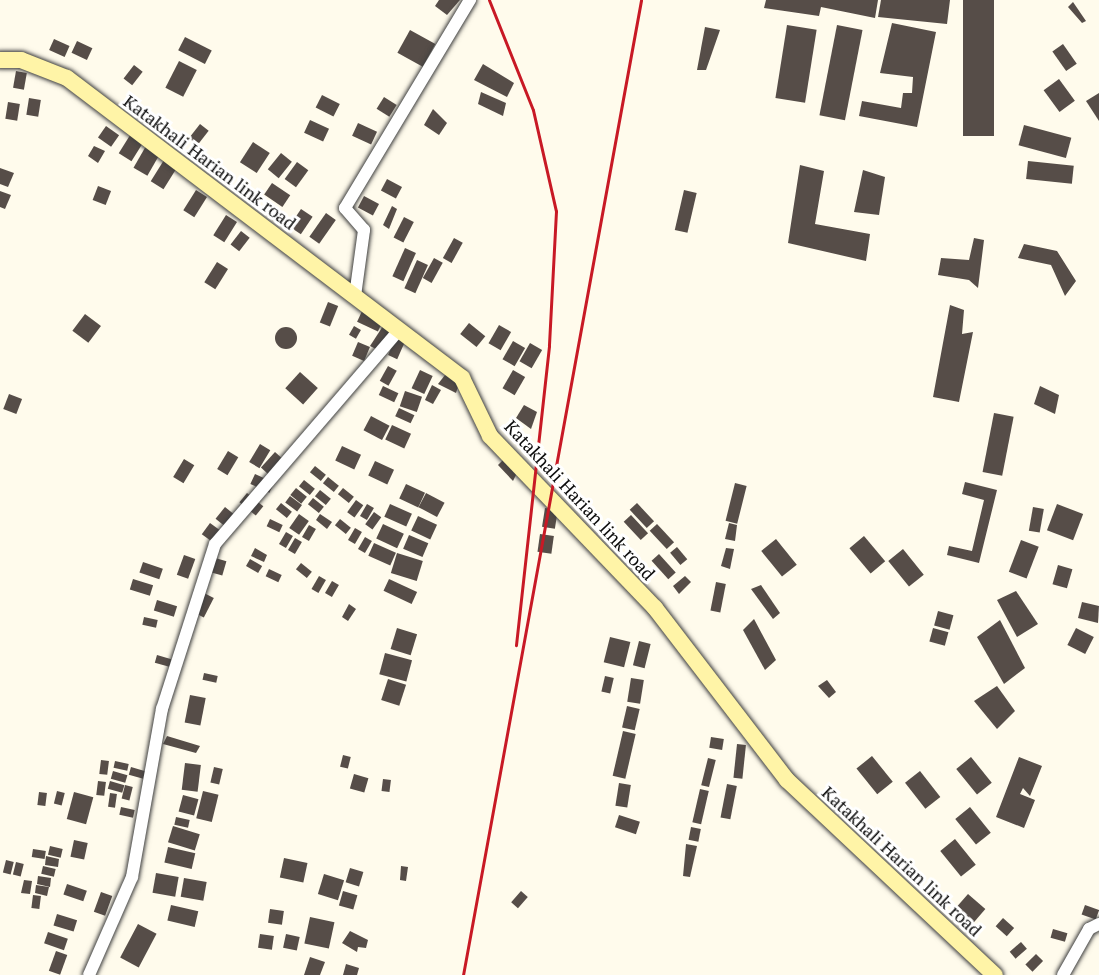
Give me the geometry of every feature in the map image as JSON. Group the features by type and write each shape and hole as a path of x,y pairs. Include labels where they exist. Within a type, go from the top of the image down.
{"street":[{"path":"354,296 364,230 345,208 470,0"},
{"name":"Katakhali Harian link road","path":"0,60 21,60 67,78 462,378 490,436 655,608 787,780 995,975"},
{"path":"89,975 132,877 162,709 215,544 399,330"},
{"path":"1063,975 1089,929 1099,924"}],"building":[{"path":"439,0 460,0 447,15 435,6"},
{"path":"766,0 878,0 875,18 821,7 819,16 764,8"},
{"path":"881,0 950,0 947,24 878,17"},
{"path":"963,0 994,0 994,136 963,136"},
{"path":"1073,2 1086,21 1082,23 1068,7"},
{"path":"892,23 936,32 917,127 859,116 862,101 901,108 903,93 912,93 913,77 880,73"},
{"path":"787,25 817,30 805,103 775,98"},
{"path":"837,25 863,30 845,120 819,115"},
{"path":"705,27 720,30 706,70 697,70"},
{"path":"410,30 435,44 423,67 397,53"},
{"path":"185,37 212,51 205,64 178,50"},
{"path":"54,39 70,46 65,57 49,50"},
{"path":"77,41 92,48 87,60 72,53"},
{"path":"1063,44 1077,64 1066,71 1052,51"},
{"path":"179,61 197,70 183,97 165,88"},
{"path":"483,64 514,83 507,97 474,80"},
{"path":"134,65 143,72 132,85 124,78"},
{"path":"16,71 27,73 24,90 13,88"},
{"path":"1059,79 1075,101 1059,112 1044,90"},
{"path":"481,92 506,103 503,116 478,104"},
{"path":"1099,93 1099,121 1086,101"},
{"path":"322,95 340,104 333,117 316,107"},
{"path":"384,97 397,105 389,117 377,109"},
{"path":"29,98 41,100 38,117 26,115"},
{"path":"8,102 20,104 17,121 5,119"},
{"path":"433,109 447,123 439,135 424,125"},
{"path":"310,120 329,129 323,142 304,133"},
{"path":"358,123 377,132 371,145 352,136"},
{"path":"200,124 209,131 198,145 189,138"},
{"path":"1024,125 1071,138 1066,158 1019,145"},
{"path":"106,126 119,135 111,147 98,137"},
{"path":"132,132 145,140 131,161 119,153"},
{"path":"253,142 270,153 257,173 240,162"},
{"path":"94,146 105,151 98,163 88,156"},
{"path":"146,146 160,154 147,176 134,168"},
{"path":"281,153 292,162 279,178 268,169"},
{"path":"164,160 177,168 163,189 151,181"},
{"path":"1028,161 1074,166 1072,184 1026,179"},
{"path":"297,162 308,170 296,187 285,179"},
{"path":"800,165 824,171 815,224 870,234 866,261 788,243"},
{"path":"0,168 14,173 8,187 0,184"},
{"path":"863,170 885,177 879,215 854,212"},
{"path":"387,179 402,187 396,198 381,190"},
{"path":"272,183 290,195 282,207 264,195"},
{"path":"98,186 111,191 106,205 93,200"},
{"path":"196,190 207,197 194,217 183,210"},
{"path":"684,190 697,193 687,233 675,230"},
{"path":"0,191 11,195 5,209 0,207"},
{"path":"364,196 379,204 373,215 358,207"},
{"path":"392,206 397,209 389,229 383,225"},
{"path":"301,209 313,217 301,234 289,226"},
{"path":"326,213 336,220 319,244 309,237"},
{"path":"226,215 237,222 224,242 213,235"},
{"path":"404,217 414,222 403,242 394,237"},
{"path":"241,231 250,238 239,251 231,244"},
{"path":"454,238 463,243 452,263 443,258"},
{"path":"974,238 984,240 978,288 969,280 938,275 941,258 969,260"},
{"path":"1024,244 1057,251 1076,281 1065,296 1051,265 1018,258"},
{"path":"405,248 416,253 403,281 392,276"},
{"path":"434,258 443,263 432,283 423,278"},
{"path":"417,260 428,265 415,293 404,288"},
{"path":"217,262 228,269 215,289 204,282"},
{"path":"328,302 338,306 330,327 320,322"},
{"path":"950,305 964,310 962,334 973,332 959,402 933,397"},
{"path":"363,309 384,319 378,331 357,322"},
{"path":"85,314 101,326 88,343 72,331"},
{"path":"385,323 395,330 380,351 370,346"},
{"path":"469,323 485,336 477,347 460,334"},
{"path":"499,325 511,332 501,350 488,343"},
{"path":"354,326 361,330 356,339 349,335"},
{"path":"286,327 294,330 297,338 294,346 286,349 278,346 275,338 278,330"},
{"path":"397,335 406,339 397,359 388,355"},
{"path":"513,341 525,348 515,366 502,359"},
{"path":"358,342 370,347 364,361 352,356"},
{"path":"530,343 542,350 532,368 520,361"},
{"path":"388,366 397,371 389,386 380,381"},
{"path":"452,366 462,375 456,393 438,384"},
{"path":"420,370 433,376 424,394 412,388"},
{"path":"513,370 525,377 515,395 502,388"},
{"path":"300,372 318,388 303,404 285,388"},
{"path":"432,385 441,390 433,404 425,400"},
{"path":"383,386 398,393 394,402 379,395"},
{"path":"1040,386 1059,395 1055,414 1034,404"},
{"path":"405,391 422,397 417,412 400,406"},
{"path":"9,394 22,399 16,414 3,409"},
{"path":"524,405 537,412 531,429 516,418"},
{"path":"399,408 414,415 411,423 395,416"},
{"path":"994,413 1014,417 1002,476 983,472"},
{"path":"371,416 390,426 382,440 363,430"},
{"path":"392,425 411,434 404,448 385,440"},
{"path":"260,444 270,450 259,468 249,462"},
{"path":"342,446 361,455 354,469 335,461"},
{"path":"228,451 238,457 227,475 217,469"},
{"path":"275,452 284,460 270,476 261,468"},
{"path":"507,456 519,469 513,481 498,465"},
{"path":"184,459 194,465 183,483 173,477"},
{"path":"375,461 394,470 387,484 368,476"},
{"path":"315,466 326,475 321,481 310,472"},
{"path":"255,474 274,483 269,493 250,484"},
{"path":"328,477 339,486 334,492 323,483"},
{"path":"304,480 315,489 310,495 299,486"},
{"path":"965,482 997,490 979,563 947,555 949,546 972,551 984,500 962,494"},
{"path":"735,483 747,486 737,524 726,521"},
{"path":"406,484 425,493 418,507 399,499"},
{"path":"296,488 307,497 301,504 290,495"},
{"path":"343,488 354,497 349,503 338,494"},
{"path":"320,490 331,499 326,505 315,496"},
{"path":"247,493 263,506 256,516 239,502"},
{"path":"426,493 445,503 437,517 418,507"},
{"path":"290,496 302,505 297,511 285,502"},
{"path":"313,498 324,507 319,513 308,504"},
{"path":"356,500 363,505 354,517 347,512"},
{"path":"281,503 292,512 287,518 276,509"},
{"path":"637,503 654,521 647,528 630,510"},
{"path":"367,504 374,508 367,520 360,516"},
{"path":"390,504 412,514 406,527 384,517"},
{"path":"1057,504 1083,514 1073,540 1047,530"},
{"path":"225,507 236,516 226,527 216,519"},
{"path":"1033,507 1044,509 1040,533 1029,531"},
{"path":"545,508 558,510 555,529 542,527"},
{"path":"374,512 381,517 372,529 365,524"},
{"path":"299,514 309,521 299,535 289,528"},
{"path":"320,514 332,522 327,529 316,520"},
{"path":"631,515 648,533 641,540 624,522"},
{"path":"418,516 437,525 430,539 411,531"},
{"path":"270,519 283,525 279,532 267,526"},
{"path":"340,519 351,528 346,534 335,525"},
{"path":"210,523 221,531 213,543 202,534"},
{"path":"729,523 737,525 735,541 725,539"},
{"path":"383,524 404,534 397,548 376,539"},
{"path":"657,524 674,542 667,549 650,531"},
{"path":"309,525 316,529 309,541 302,537"},
{"path":"355,528 362,532 355,544 348,540"},
{"path":"286,532 293,536 286,548 279,544"},
{"path":"540,534 554,536 551,554 537,552"},
{"path":"409,535 428,543 422,557 403,549"},
{"path":"864,536 885,561 871,573 849,548"},
{"path":"365,537 372,541 365,553 358,549"},
{"path":"295,538 302,542 295,554 288,550"},
{"path":"776,539 797,565 782,577 761,551"},
{"path":"1021,540 1039,547 1027,579 1009,572"},
{"path":"374,543 396,553 390,566 368,556"},
{"path":"677,547 687,559 680,565 670,553"},
{"path":"255,548 267,555 264,562 251,556"},
{"path":"726,548 734,549 730,569 721,566"},
{"path":"903,549 924,575 909,587 888,561"},
{"path":"397,553 423,561 417,581 391,573"},
{"path":"659,554 676,573 668,579 652,561"},
{"path":"184,555 195,559 188,579 177,575"},
{"path":"212,557 226,561 222,576 208,571"},
{"path":"250,559 262,566 258,573 246,566"},
{"path":"143,562 163,569 159,579 139,572"},
{"path":"301,563 312,572 307,578 296,569"},
{"path":"1058,565 1072,569 1067,588 1052,584"},
{"path":"269,569 282,575 278,582 266,576"},
{"path":"319,576 326,580 318,593 312,589"},
{"path":"685,576 691,582 679,594 673,586"},
{"path":"133,579 153,585 150,596 130,590"},
{"path":"389,579 417,592 412,604 384,591"},
{"path":"332,581 339,585 332,597 325,593"},
{"path":"716,582 726,584 720,612 710,610"},
{"path":"761,585 780,613 773,619 751,589"},
{"path":"1016,591 1038,624 1017,637 997,600"},
{"path":"204,593 214,598 204,618 194,613"},
{"path":"157,600 177,606 174,617 154,611"},
{"path":"1082,602 1099,606 1098,623 1078,618"},
{"path":"349,604 356,609 348,621 342,617"},
{"path":"938,611 953,615 950,630 934,625"},
{"path":"144,617 158,620 156,628 142,625"},
{"path":"754,619 776,660 765,670 743,630"},
{"path":"1000,620 1025,668 1004,684 977,637"},
{"path":"397,628 417,634 411,655 391,649"},
{"path":"933,628 948,632 945,646 929,642"},
{"path":"1076,628 1094,637 1085,654 1067,645"},
{"path":"610,637 630,642 624,667 604,662"},
{"path":"639,641 651,644 645,668 633,665"},
{"path":"385,653 412,660 406,681 379,674"},
{"path":"157,655 171,659 169,667 155,663"},
{"path":"204,673 218,676 216,683 203,680"},
{"path":"605,676 614,678 610,694 601,692"},
{"path":"631,678 644,680 640,704 627,702"},
{"path":"388,679 406,685 399,706 381,700"},
{"path":"827,680 836,692 829,698 818,686"},
{"path":"997,686 1015,711 997,729 974,701"},
{"path":"190,695 206,698 200,726 185,722"},
{"path":"627,706 640,709 635,730 622,727"},
{"path":"623,731 636,734 625,779 613,776"},
{"path":"167,736 200,746 196,753 163,744"},
{"path":"711,737 724,739 722,750 709,748"},
{"path":"737,744 746,745 742,779 733,778"},
{"path":"343,755 351,757 348,769 340,767"},
{"path":"872,756 893,782 877,794 856,769"},
{"path":"971,757 992,783 977,795 956,769"},
{"path":"1019,757 1042,766 1030,796 1023,788 1020,794 1035,800 1024,828 996,817"},
{"path":"708,758 716,760 709,787 701,785"},
{"path":"101,760 109,761 107,775 99,774"},
{"path":"115,761 129,764 127,771 114,768"},
{"path":"185,763 201,765 198,792 182,790"},
{"path":"131,767 145,771 143,779 129,775"},
{"path":"214,767 223,769 219,785 210,783"},
{"path":"113,771 127,775 125,783 111,779"},
{"path":"920,771 940,797 925,809 905,783"},
{"path":"354,774 368,778 364,793 350,788"},
{"path":"383,779 391,780 389,792 382,791"},
{"path":"98,781 106,782 104,796 96,795"},
{"path":"110,781 124,785 122,793 108,789"},
{"path":"619,783 631,785 627,808 615,806"},
{"path":"727,784 737,786 730,819 721,817"},
{"path":"125,785 133,787 129,801 122,799"},
{"path":"700,789 709,791 701,824 692,822"},
{"path":"57,791 65,793 62,806 54,804"},
{"path":"203,791 219,795 212,822 196,818"},
{"path":"39,792 47,793 45,806 37,805"},
{"path":"74,792 93,797 86,824 67,819"},
{"path":"110,793 117,794 115,808 108,807"},
{"path":"183,795 198,799 194,816 179,811"},
{"path":"121,807 135,810 133,818 119,815"},
{"path":"970,807 991,833 976,845 955,819"},
{"path":"619,815 640,822 636,834 615,827"},
{"path":"176,817 190,820 188,828 174,825"},
{"path":"173,826 200,834 195,850 168,842"},
{"path":"691,827 701,829 698,842 689,840"},
{"path":"955,839 976,865 961,877 940,851"},
{"path":"74,840 88,843 84,860 70,857"},
{"path":"686,844 697,846 690,877 683,876"},
{"path":"50,846 63,849 61,858 48,855"},
{"path":"168,847 195,853 192,869 164,863"},
{"path":"33,849 46,851 45,859 32,857"},
{"path":"46,856 59,859 58,867 45,865"},
{"path":"284,858 307,863 303,883 280,878"},
{"path":"6,860 14,862 11,875 3,873"},
{"path":"16,862 24,864 21,877 13,875"},
{"path":"43,866 56,869 54,877 41,874"},
{"path":"401,866 408,867 406,881 400,880"},
{"path":"350,868 363,872 359,886 346,882"},
{"path":"156,873 179,877 175,897 153,893"},
{"path":"324,874 344,880 338,900 318,894"},
{"path":"38,876 51,878 50,887 37,884"},
{"path":"184,878 207,882 203,901 181,897"},
{"path":"24,880 32,881 30,894 21,893"},
{"path":"67,884 87,891 83,901 63,894"},
{"path":"36,885 49,887 47,896 35,893"},
{"path":"343,891 357,895 353,910 339,905"},
{"path":"521,891 528,897 518,908 511,902"},
{"path":"101,892 112,896 105,916 94,912"},
{"path":"968,894 985,909 970,926 953,911"},
{"path":"33,895 41,896 39,909 31,908"},
{"path":"171,905 198,911 195,927 167,921"},
{"path":"1085,905 1099,910 1096,920 1082,914"},
{"path":"270,909 284,911 282,925 268,923"},
{"path":"57,914 77,920 74,932 53,925"},
{"path":"310,917 334,922 329,949 304,943"},
{"path":"1003,918 1014,928 1007,936 996,926"},
{"path":"138,924 157,934 139,967 120,958"},
{"path":"1053,929 1067,933 1065,942 1051,938"},
{"path":"350,931 368,940 366,948 358,947 357,952 342,943"},
{"path":"48,932 68,939 64,950 44,943"},
{"path":"260,934 274,936 272,950 258,948"},
{"path":"286,934 300,937 297,951 283,948"},
{"path":"1021,942 1027,949 1016,959 1010,952"},
{"path":"56,951 67,955 60,975 49,971"},
{"path":"1036,954 1043,961 1032,972 1025,965"},
{"path":"310,957 325,962 320,975 304,975"},
{"path":"346,964 359,968 357,975 343,975"}],"railway":[{"path":"489,0 533,110 556,211 549,346 516,645"},
{"path":"463,975 641,0"}]}
